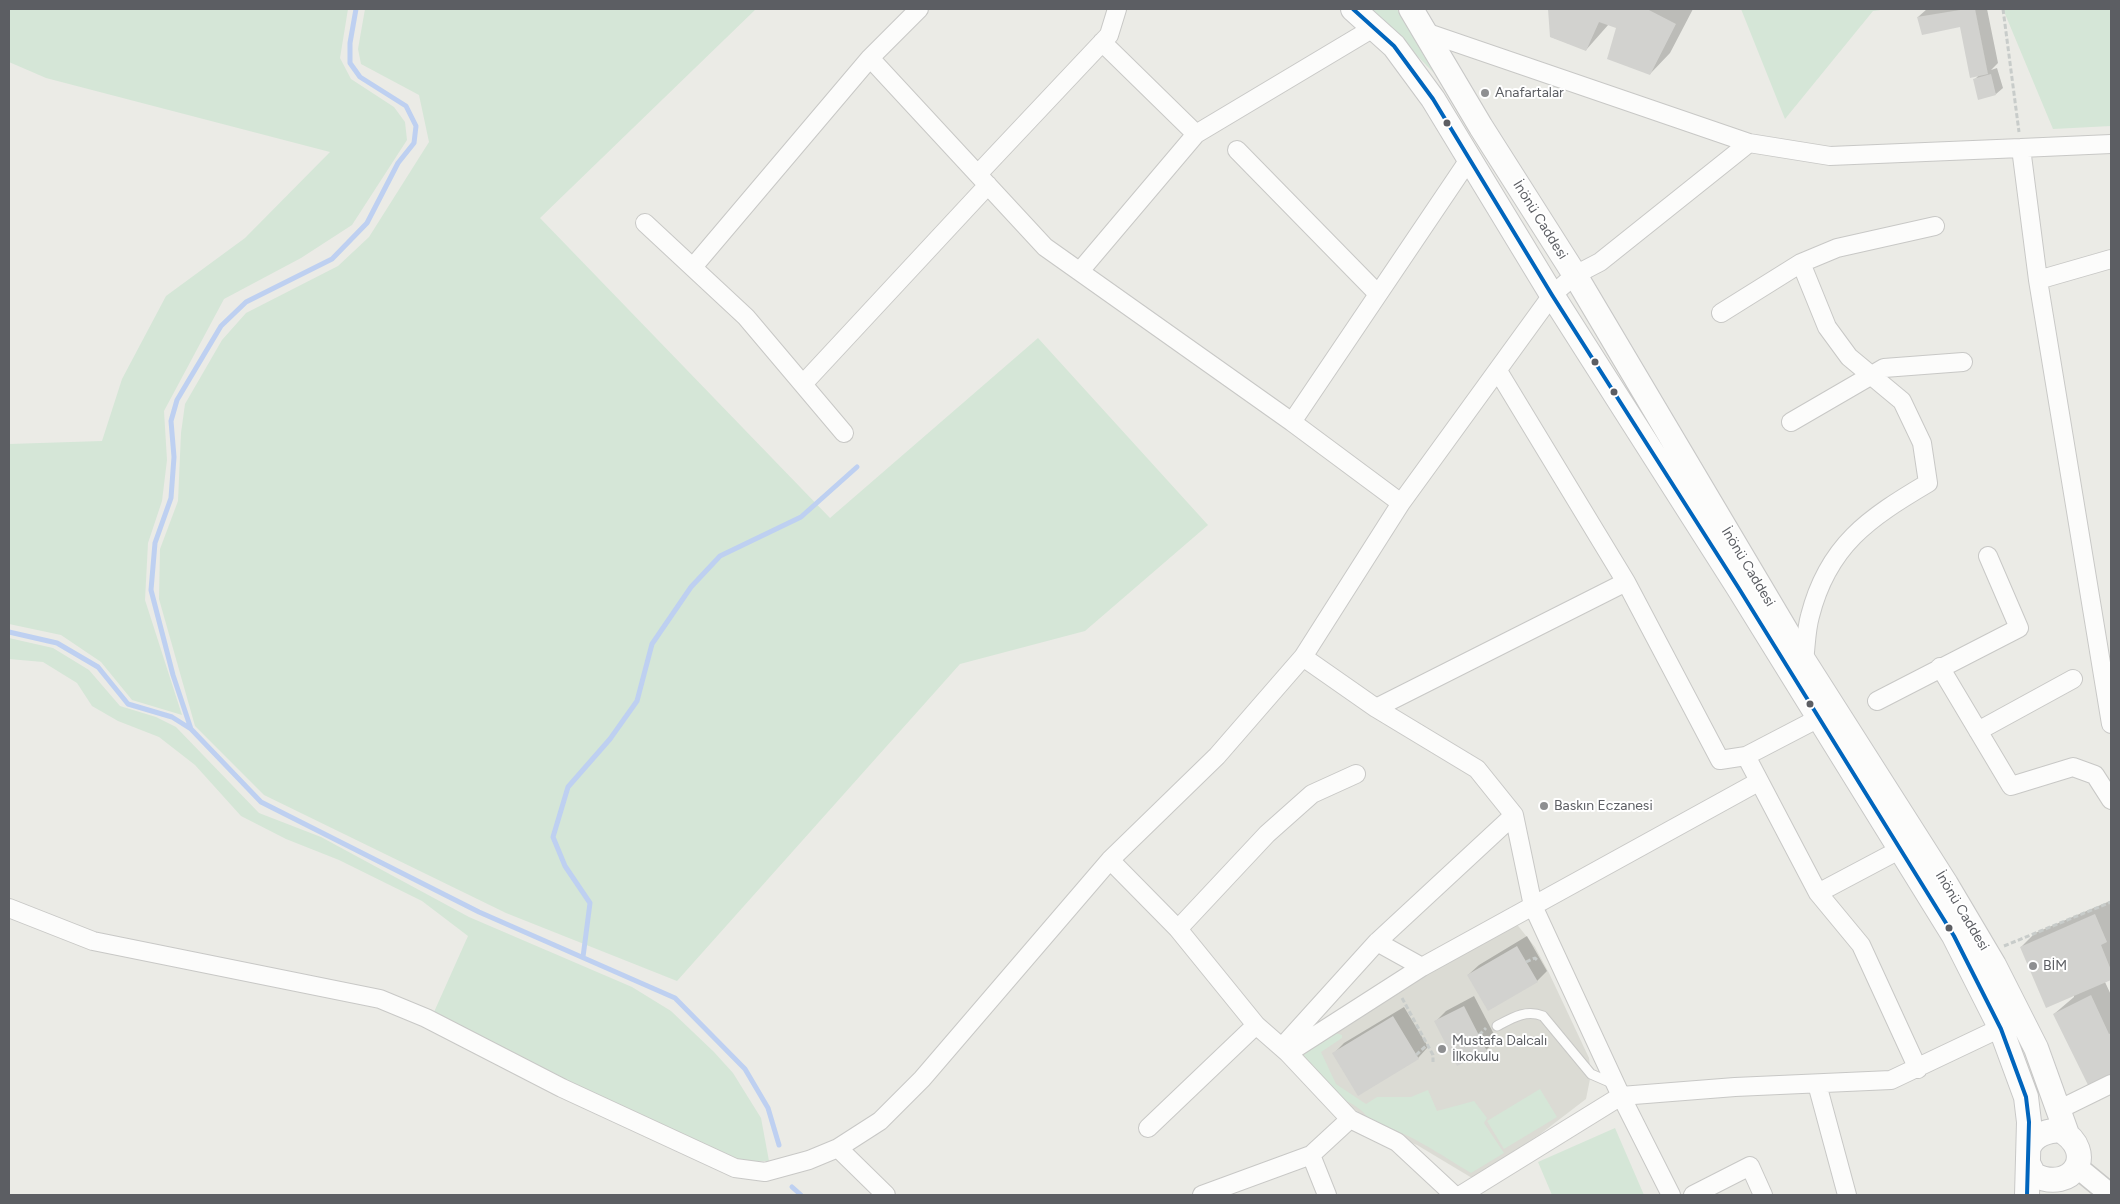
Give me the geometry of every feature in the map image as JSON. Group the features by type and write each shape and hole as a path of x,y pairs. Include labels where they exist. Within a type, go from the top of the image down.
{"main road":[{"name":"İnönü Caddesi","path":"1353,9 1375,27 1413,69 1954,936 2001,1029 2026,1097 2029,1155 2027,1195"},
{"name":"İnönü Caddesi","path":"1411,9 1574,275 1804,661 1946,884 1987,953 2022,1016 2036,1048 2067,1134"},
{"path":"2050,1130 2060,1130 2067,1134 2078,1147 2080,1154 2068,1180 2057,1181 2034,1176 2029,1155 2033,1140 2050,1130"}],"street":[{"path":"693,267 870,58 919,9"},
{"path":"803,384 1109,35 1117,9"},
{"path":"1080,271 1196,134 1375,27"},
{"path":"1425,32 1749,143 1830,156 2111,144"},
{"path":"1102,42 1196,134"},
{"path":"870,58 1045,247 1292,422 1401,504"},
{"path":"9,908 93,941 380,999 426,1018 562,1088 736,1168 765,1172 808,1160 838,1148 880,1121 922,1079 1110,860 1217,756 1303,657 1401,504 1552,294 1574,275 1600,262 1749,143"},
{"path":"2021,148 2038,280 2111,715"},
{"path":"1237,150 1378,294"},
{"path":"1292,422 1470,158"},
{"path":"645,223 746,317 844,433"},
{"path":"1720,313 1801,263 1837,248 1935,226"},
{"path":"2038,280 2111,259"},
{"path":"1801,263 1826,327 1848,357 1902,401 1922,443 1928,483 1862,526 1843,546 1828,566 1809,618 1804,661"},
{"path":"1791,422 1884,368 1963,362"},
{"path":"1498,371 1626,582 1720,760 1746,756 1819,718"},
{"path":"1877,701 2019,628 1988,556"},
{"path":"1376,708 1626,582"},
{"path":"1303,657 1376,708 1477,769 1514,815 1533,906 1619,1090 1671,1195"},
{"path":"1940,667 2011,786 2074,767 2095,775 2111,800"},
{"path":"1978,731 2073,679"},
{"path":"1746,756 1818,893 1861,945 1918,1069"},
{"path":"1178,929 1267,834 1312,794 1356,774"},
{"path":"1285,1050 1422,967 1758,782"},
{"path":"1285,1050 1378,942 1514,815"},
{"path":"1818,893 1900,849"},
{"path":"1110,860 1178,929 1256,1025 1285,1050 1350,1120 1397,1142 1454,1195"},
{"path":"1378,942 1422,967"},
{"path":"1461,1195 1619,1090 1891,1080 2001,1029 2022,1016"},
{"path":"1148,1128 1256,1025"},
{"path":"1816,1084 1847,1195"},
{"path":"2058,1110 2111,1084"},
{"path":"1202,1195 1311,1155 1350,1120"},
{"path":"838,1148 886,1195"},
{"path":"1311,1155 1327,1195"},
{"path":"1693,1195 1750,1166 1763,1195"},
{"path":"2068,1180 2111,1195"}],"lane":[{"path":"1497,1026 1526,1013 1535,1013 1543,1016 1591,1074 1619,1090"}],"path":[{"path":"2003,9 2021,148"},
{"path":"1987,953 2111,902"},
{"path":"1394,985 1427,1045 1433,1062"},
{"path":"1416,1055 1427,1045"}],"shaded area":[{"name":"Mustafa Dalcalı İlkokulu","path":"1515,922 1535,947 1549,973 1589,1058 1591,1074 1586,1099 1539,1135 1472,1178 1417,1145 1369,1126 1364,1116 1335,1096 1303,1059 1299,1050"}],"green space":[{"path":"9,9 348,9 340,58 351,79 394,107 405,122 407,140 352,225 301,258 224,299 164,411 167,460 162,501 148,543 145,600 182,715 132,700 101,662 61,635 9,624 9,444 102,441 122,379 166,296 245,238 330,152 46,78 9,62"},
{"path":"365,9 756,9 540,218 830,518 1038,338 1208,525 1085,631 960,664 677,981 506,913 264,795 195,726 159,599 160,549 178,501 181,433 185,404 222,340 246,313 338,266 369,237 429,142 419,95 361,64 358,49"},
{"path":"1371,9 1397,9 1434,73"},
{"path":"1741,9 1888,9 1873,11 1785,119"},
{"path":"2003,9 2111,9 2111,126 2053,129"},
{"path":"9,638 53,648 89,670 120,706 156,717 176,727 259,813 321,837 469,917 632,987 671,1011 733,1073 761,1118 769,1161 743,1162 548,1075 434,1012 468,936 422,901 339,860 286,839 241,816 195,765 159,737 118,721 92,706 77,683 43,662 9,659"},
{"path":"1336,1033 1342,1035 1342,1038 1321,1052 1336,1084 1366,1104 1377,1097 1411,1097 1428,1090 1437,1111 1474,1101 1487,1118 1484,1123 1504,1153 1471,1173 1409,1136 1371,1123 1361,1110 1322,1086 1301,1049"},
{"path":"1540,1089 1557,1117 1504,1149 1487,1121"},
{"path":"1615,1128 1644,1195 1552,1195 1538,1162"}],"building":[{"path":"1548,9 1647,9 1676,24 1650,75 1607,59 1616,28 1599,22 1586,51 1550,37"},
{"path":"1975,9 1988,74 1970,78 1960,27 1922,35 1917,17"},
{"path":"1991,74 1996,95 1978,100 1973,79"},
{"path":"2095,914 2107,942 2101,945 2111,970 2111,980 2046,1008 2020,947"},
{"path":"1517,946 1538,982 1488,1011 1467,975"},
{"path":"2091,995 2109,1034 2111,1033 2111,1077 2089,1087 2053,1014"},
{"name":"Mustafa Dalcalı İlkokulu","path":"1464,1006 1487,1051 1457,1066 1434,1021"},
{"path":"1393,1016 1419,1059 1358,1096 1332,1053"}],"waterway":[{"path":"191,729 173,675 151,590 155,543 171,498 174,457 171,421 177,400 221,326 246,302 332,259 367,223 398,163 414,143 416,126 406,106 360,77 350,63 350,43 356,9"},
{"path":"583,957 590,903 565,866 553,837 568,787 610,739 637,701 652,644 691,587 720,556 801,517 857,467"},
{"path":"9,632 57,643 98,667 128,704 172,717 191,729 261,802 479,912 675,998 745,1069 768,1108 779,1145"},
{"path":"792,1187 801,1195"}],"transit line":[{"path":"1353,9 1394,46 1433,99 1552,295 1738,587 1954,936 2001,1029 2026,1097 2029,1122 2027,1195"}],"place":[{"name":"Anafartalar","path":"1485,93"},
{"name":"Baskın Eczanesi","path":"1544,806"},
{"name":"BİM","path":"2033,966"},
{"name":"Mustafa Dalcalı İlkokulu","path":"1442,1049"}]}
